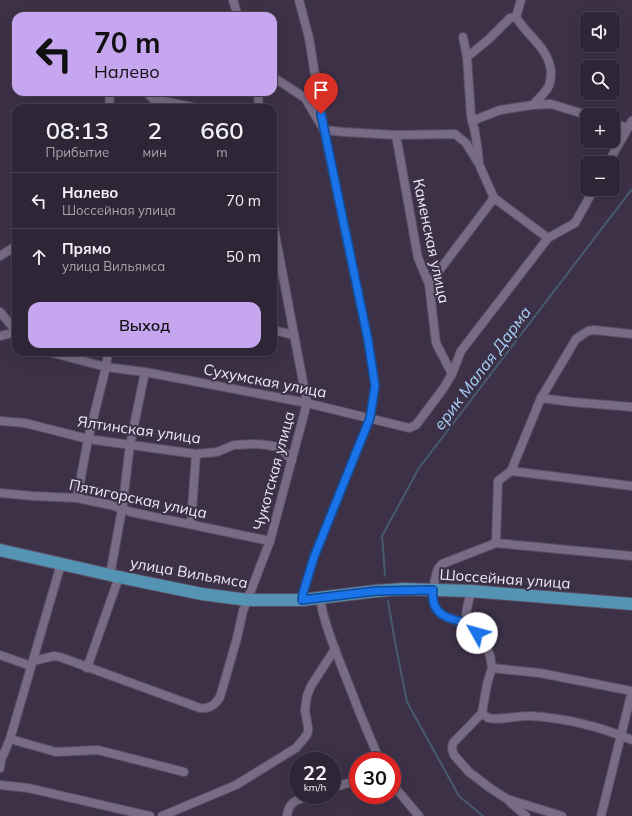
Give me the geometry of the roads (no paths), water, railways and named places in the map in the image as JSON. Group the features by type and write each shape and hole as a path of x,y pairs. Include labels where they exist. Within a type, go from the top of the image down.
{"main road":[{"name":"улица Вильямса","path":"0,550 202,594 248,600 302,600 376,591"},
{"name":"Шоссейная улица","path":"376,591 471,591 632,604"}],"street":[{"path":"233,0 237,12"},
{"path":"299,0 309,38 324,130 368,340 375,386 370,418 314,557 302,600"},
{"path":"516,17 521,0"},
{"path":"467,57 510,18 516,17"},
{"path":"516,17 537,42 547,56 550,64 551,74 548,88 533,105"},
{"path":"463,37 467,57 472,121 479,164"},
{"path":"277,80 305,98 324,130"},
{"path":"150,96 153,99 177,104"},
{"path":"472,121 500,110 533,105 551,104 580,113"},
{"path":"612,156 630,124 620,123"},
{"path":"324,130 396,135 455,134 466,143 479,164 494,198 548,238"},
{"name":"Каменская улица","path":"396,135 418,258 429,284 436,343 452,374"},
{"path":"452,374 461,351 548,238 575,223 590,196"},
{"path":"429,284 494,198"},
{"name":"Чукотская улица","path":"87,668 200,708 211,707 216,704 220,697 243,611 270,540 307,403 277,242"},
{"path":"0,256 12,248"},
{"path":"277,263 282,265"},
{"path":"0,312 12,326"},
{"path":"496,543 497,484 500,478 511,471 541,398 576,339 583,334 594,330 632,334"},
{"path":"277,331 294,336"},
{"path":"0,336 12,332"},
{"name":"Сухумская улица","path":"64,356 106,367 145,372 307,403 409,428 416,425 444,389 452,374"},
{"path":"77,498 88,438 107,356"},
{"path":"0,655 32,663 54,656 87,668 115,576 130,445 145,372"},
{"path":"541,398 632,407"},
{"name":"Ялтинская улица","path":"0,421 26,423 88,438 196,454 217,452 234,445 255,444 278,447 292,460"},
{"path":"190,524 196,454"},
{"path":"511,471 632,486"},
{"name":"Пятигорская улица","path":"0,493 77,498 190,524 270,540"},
{"path":"471,623 453,620 442,615 433,603 433,590 437,572 442,564 496,543 632,556"},
{"path":"0,762 10,739 61,564"},
{"path":"471,591 466,612 490,655 492,668 487,684 482,714 453,743 452,752 468,772 507,799 526,816"},
{"path":"320,598 321,606 335,649 363,724 376,752"},
{"path":"162,816 236,785 296,748 308,732 305,710 307,696 311,686 335,649"},
{"path":"492,668 540,673 632,691 601,816"},
{"path":"482,714 488,718 530,716 571,722 621,735 632,740"},
{"path":"10,739 56,752 98,750 184,772"},
{"path":"0,785 28,788 150,816"},
{"path":"401,795 419,816"},
{"path":"507,799 562,816"},
{"path":"287,816 288,808 291,804"}],"waterway":[{"name":"ерик Малая Дарма","path":"385,575 382,536 419,468 632,189"},
{"path":"388,601 407,702 459,796 483,816"}]}
